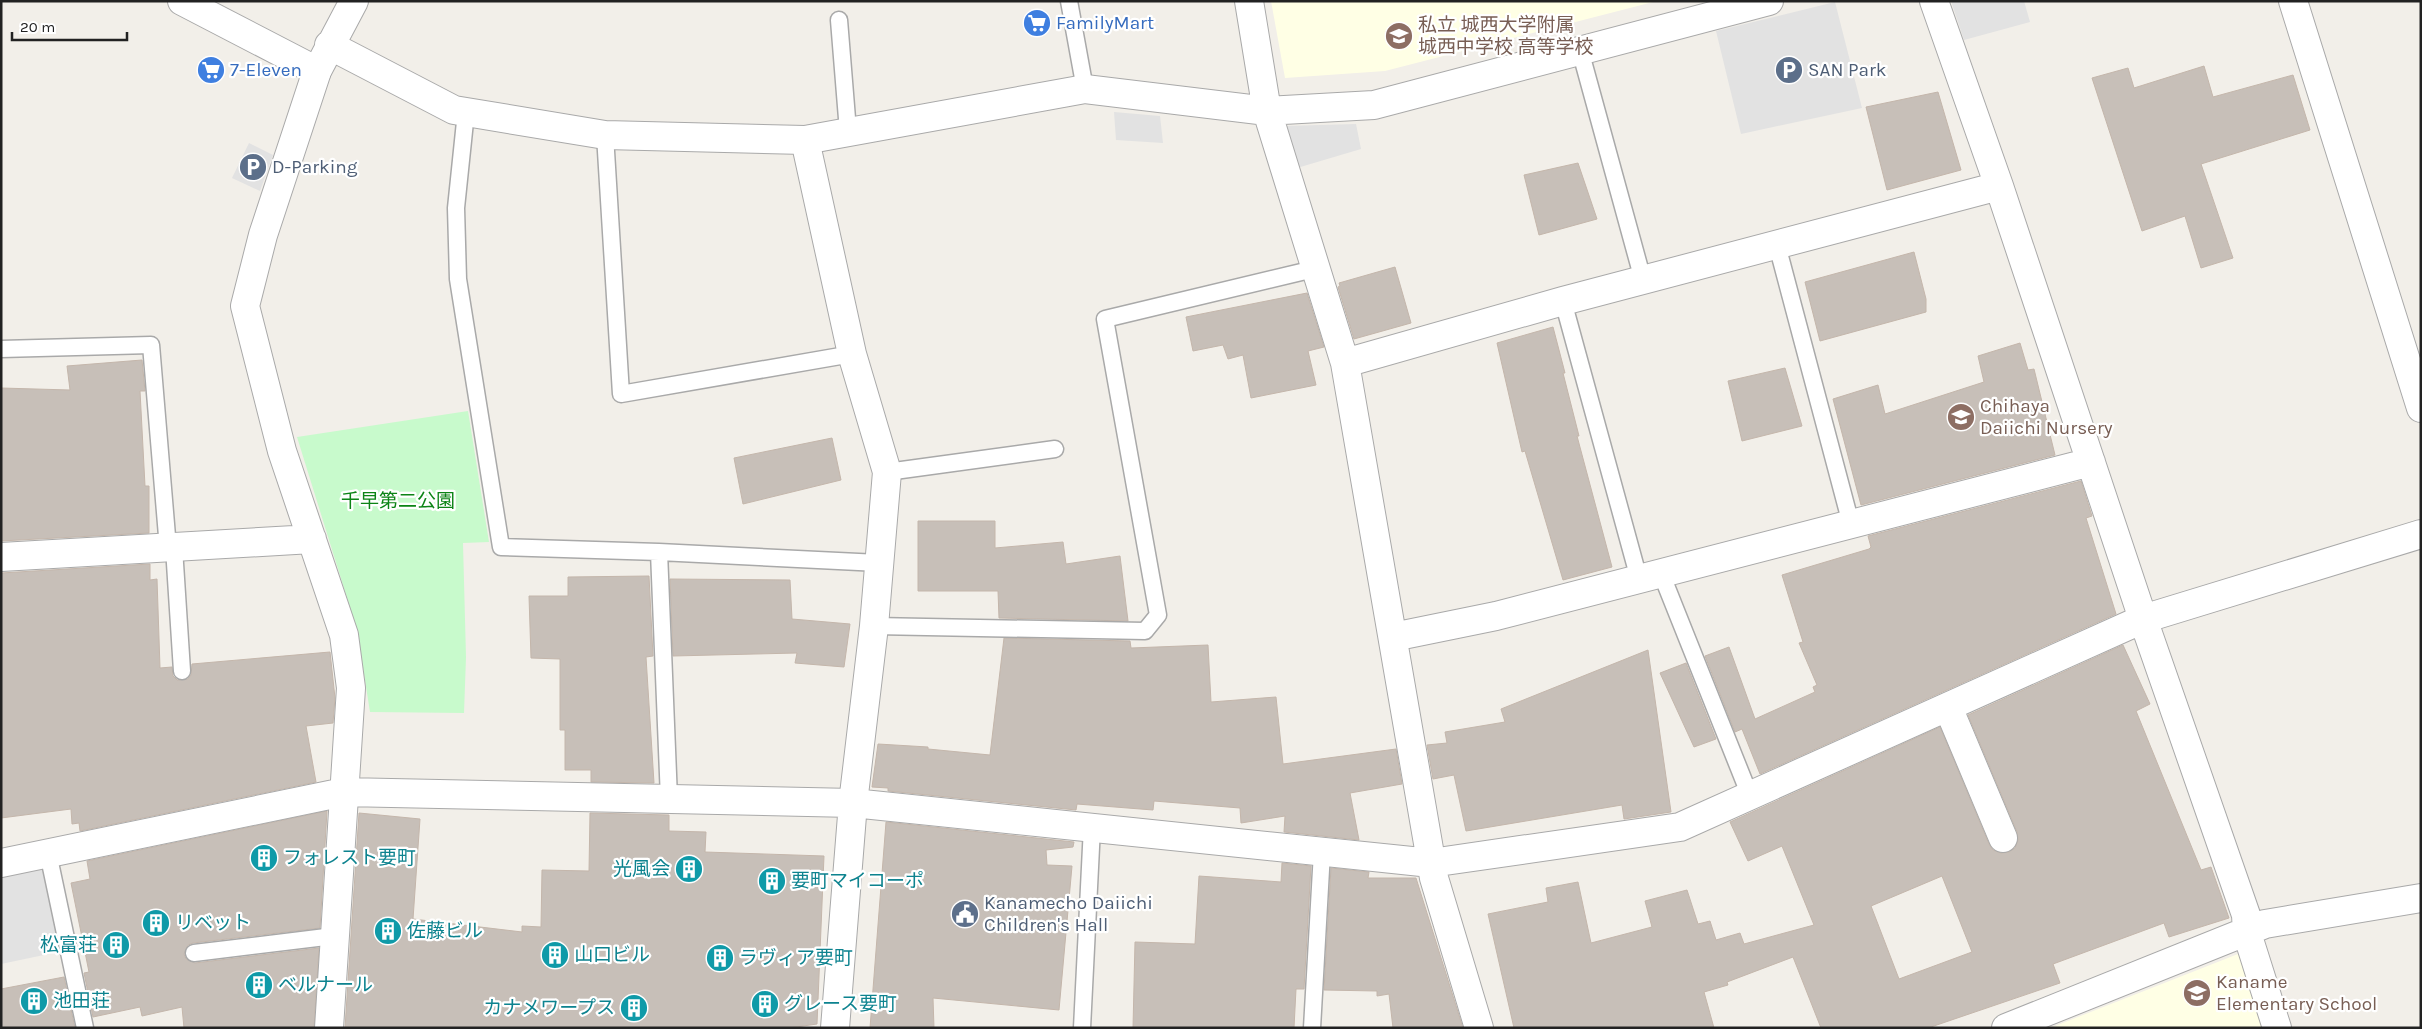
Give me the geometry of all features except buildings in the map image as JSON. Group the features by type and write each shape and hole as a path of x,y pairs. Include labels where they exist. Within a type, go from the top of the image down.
{"street":[{"path":"182,1 317,71"},
{"path":"329,1028 351,688 344,635 282,451 245,306 263,235 317,71 329,45 354,1"},
{"path":"1249,1 1267,111 1314,268 1345,363 1431,863 1479,1028"},
{"path":"329,45 454,110 605,135 805,140 1085,89 1267,111 1374,105 1769,1"},
{"path":"1934,1 1999,186 2143,619 2246,915 2247,933 2277,1028"},
{"path":"2294,1 2421,408"},
{"path":"805,140 852,354 887,472 874,626 853,803 835,1028"},
{"path":"1345,363 1563,301 1999,186"},
{"path":"1393,637 1496,616 2091,462"},
{"path":"1,863 344,792 853,803 1431,863 1680,827 2143,619 2421,534"},
{"path":"1,558 312,539"},
{"path":"1948,707 2003,838"},
{"path":"2006,1028 2247,933 2265,924 2421,898"}],"lane":[{"path":"1069,1 1085,89"},
{"path":"839,20 848,131"},
{"path":"1580,50 1643,280"},
{"path":"466,112 456,208 458,279 501,546 879,563"},
{"path":"605,135 621,394 852,354"},
{"path":"1776,245 1851,524"},
{"path":"874,626 1145,630 1158,615 1104,319 1314,268"},
{"path":"1563,301 1650,576 1750,796"},
{"path":"1,349 151,345 182,671"},
{"path":"887,472 1055,448"},
{"path":"659,552 669,799"},
{"path":"1082,1028 1092,827"},
{"path":"1312,1028 1322,852"},
{"path":"48,853 85,1028"},
{"path":"194,953 334,936"}],"shaded area":[{"name":"私立 城西大学附属 城西中学校 高等学校","path":"1271,1 1657,1 1385,71 1285,78"},
{"path":"1951,1 2024,1 2030,22 1964,40"},
{"name":"SAN Park","path":"1835,2 1862,108 1741,134 1716,31"},
{"path":"1114,112 1160,116 1163,143 1116,140"},
{"path":"1356,124 1361,149 1297,168 1284,126"},
{"name":"D-Parking","path":"249,143 273,155 260,191 232,178"},
{"path":"45,864 63,951 1,964 1,873"},
{"name":"Kaname Elementary School","path":"2238,954 2245,959 2267,1028 2050,1028"}],"green space":[{"name":"千早第二公園","path":"468,411 489,542 463,543 466,657 464,713 370,712 357,630 297,437"}],"place":[{"name":"FamilyMart","path":"1037,23"},
{"name":"私立 城西大学附属 城西中学校 高等学校","path":"1399,36"},
{"name":"7-Eleven","path":"211,70"},
{"name":"SAN Park","path":"1789,70"},
{"name":"D-Parking","path":"253,167"},
{"name":"Chihaya Daiichi Nursery","path":"1961,417"},
{"name":"フォレスト要町","path":"264,858"},
{"name":"光風会","path":"689,869"},
{"name":"要町マイコーポ","path":"772,881"},
{"name":"Kanamecho Daiichi Children's Hall","path":"965,914"},
{"name":"リベット","path":"156,923"},
{"name":"佐藤ビル","path":"388,931"},
{"name":"松富荘","path":"116,945"},
{"name":"山口ビル","path":"555,955"},
{"name":"ラヴィア要町","path":"720,958"},
{"name":"ベルナール","path":"259,985"},
{"name":"Kaname Elementary School","path":"2197,993"},
{"name":"池田荘","path":"34,1001"},
{"name":"グレース要町","path":"765,1004"},
{"name":"カナメワープス","path":"634,1008"}]}
